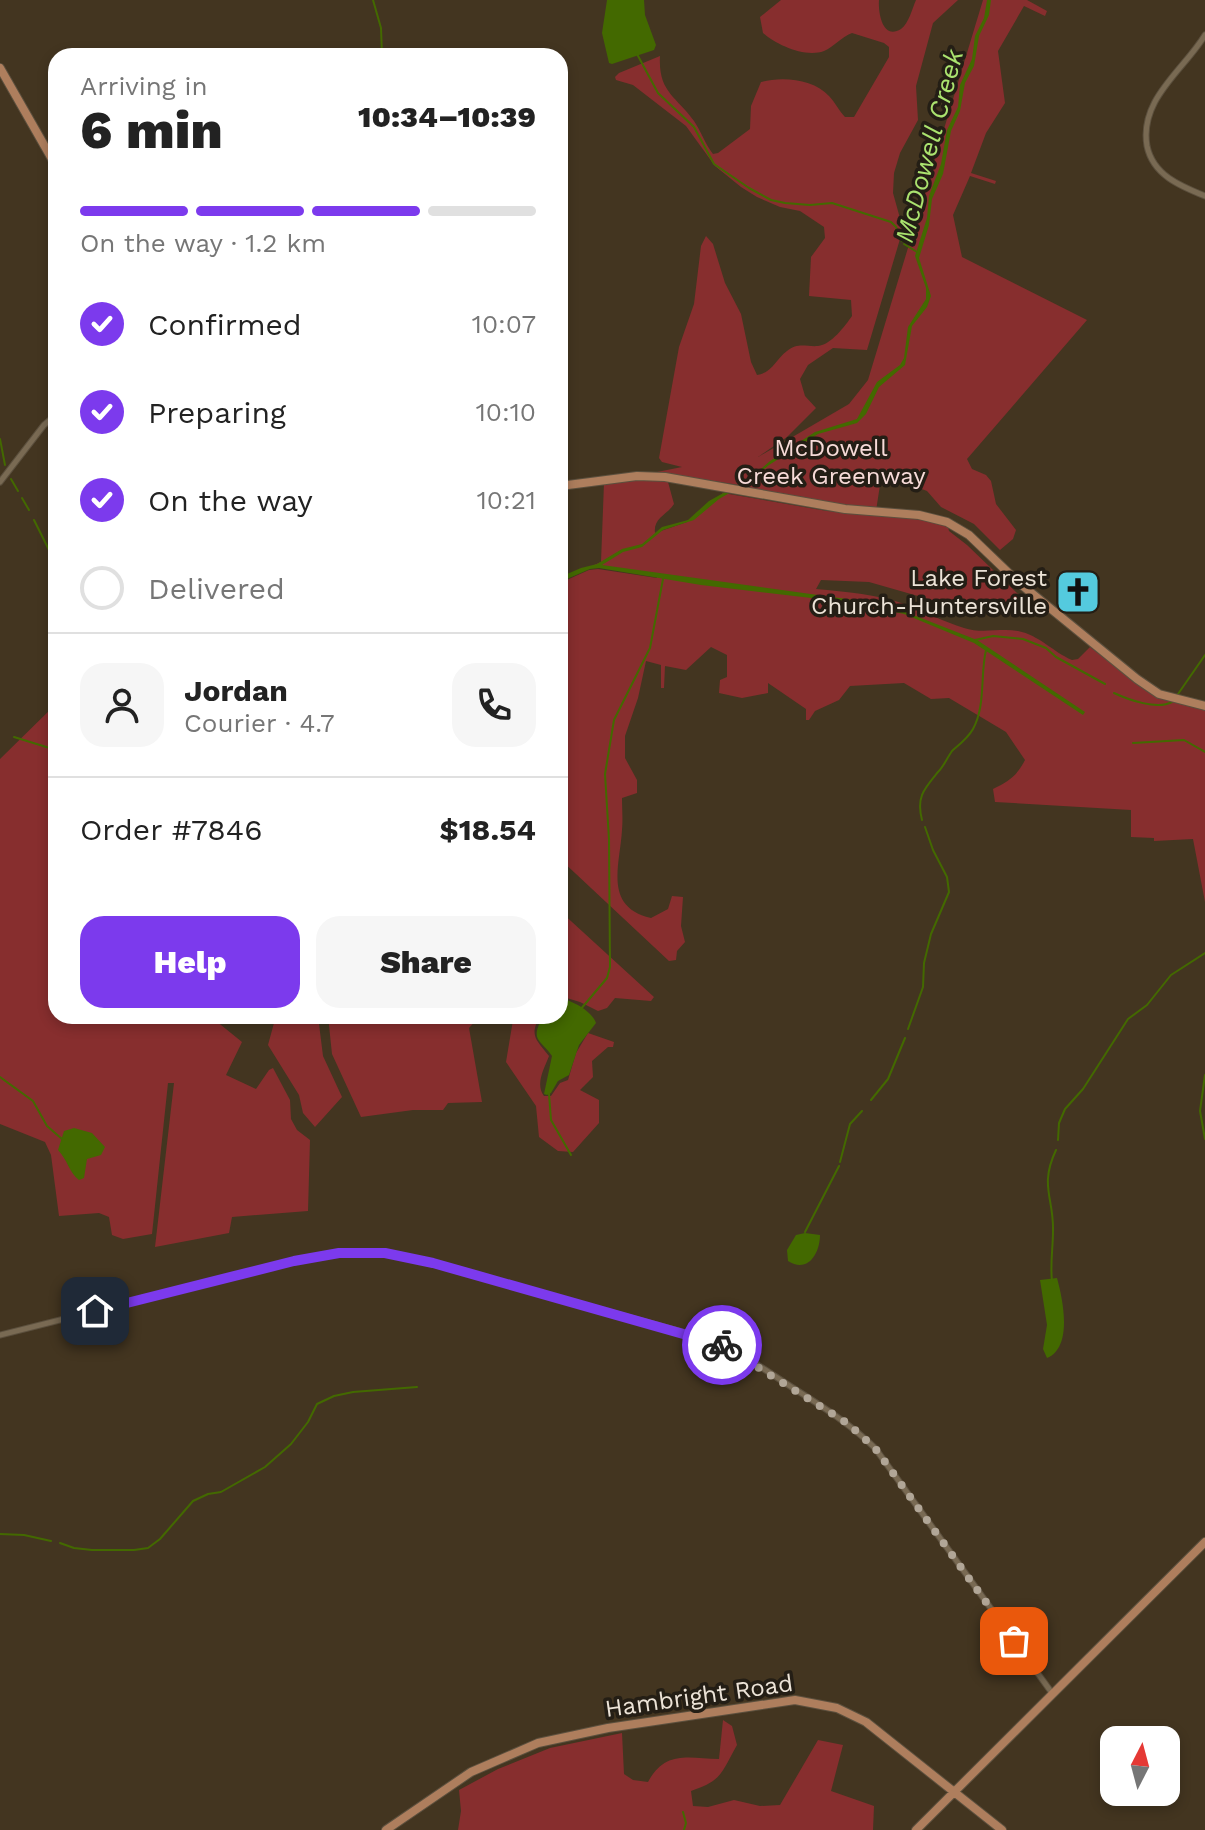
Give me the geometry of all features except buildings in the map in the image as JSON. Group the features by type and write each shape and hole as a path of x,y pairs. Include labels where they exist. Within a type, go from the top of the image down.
{"main road":[{"path":"0,68 48,152"},
{"path":"568,485 650,476 845,509 919,515 947,522 965,532 1018,582 1137,679 1159,694 1205,706"},
{"path":"916,1830 1205,1542"},
{"name":"Hambright Road","path":"386,1830 471,1772 538,1743 608,1728 789,1700 825,1704 857,1716 1002,1830"}],"street":[{"path":"1205,35 1153,102 1146,132 1151,158 1161,172 1175,183 1205,196"},
{"path":"0,482 48,422"},
{"path":"0,1335 294,1261 365,1252 399,1255 433,1263 715,1341 831,1412 875,1448 1052,1693"}],"green space":[{"name":"McDowell Creek Greenway","path":"781,0 879,0 882,23 889,31 895,32 906,23 916,0 958,0 933,23 916,86 918,120 900,153 894,173 893,193 903,229 867,350 833,348 808,365 800,379 805,396 816,408 787,437 758,457 849,404 868,380 983,0 1027,0 1047,11 1045,16 1024,6 998,51 1005,103 986,133 971,173 996,181 995,184 970,176 953,215 962,257 1087,320 967,459 972,469 986,475 991,481 996,504 1016,530 1013,539 1000,550 974,524 941,507 927,491 906,483 880,485 876,511 750,488 747,483 739,485 657,472 682,467 662,462 659,458 679,347 694,304 701,246 706,236 713,244 725,283 741,314 751,362 757,375 770,369 791,348 828,342 852,316 851,300 809,296 811,257 825,238 824,227 800,211 780,207 741,187 715,166 686,126 633,85 615,77 660,56 665,86 694,121 713,154 750,129 751,106 761,82 788,79 815,86 831,98 845,117 854,117 889,57 889,47 852,33 816,53 783,46 763,33 760,17"},
{"path":"655,478 668,482 674,504 658,520 655,533 687,522 723,493 827,511 915,518 948,527 1021,597 1019,601 996,607 973,603 953,606 869,582 821,580 816,589 885,598 970,630 1026,633 1072,660 1078,659 1090,647 1149,693 1205,709 1205,902 1193,839 1154,841 1154,838 1131,837 1131,810 995,802 993,789 1012,778 1025,760 1006,732 949,698 931,699 904,683 850,686 839,700 815,711 806,720 806,709 768,683 768,693 742,698 719,693 720,680 727,677 727,655 711,647 686,670 665,666 664,688 661,688 661,665 646,661 625,736 625,758 637,780 637,793 622,798 618,870 620,895 626,905 651,918 668,909 672,896 683,897 681,926 685,942 677,951 676,960 669,961 568,866 568,579 598,569 657,578 656,575 592,566 601,562 604,483"},
{"path":"48,712 48,1024 220,1024 242,1042 226,1075 256,1089 273,1068 290,1100 291,1119 297,1130 310,1140 308,1211 232,1217 229,1233 155,1247 174,1083 168,1083 152,1234 123,1239 112,1235 109,1217 99,1213 59,1216 51,1155 45,1142 0,1124 0,759"},
{"path":"568,918 654,997 651,1001 615,998 607,1008 598,1011 568,998"},
{"path":"274,1024 319,1024 323,1056 342,1097 315,1127 303,1113 299,1095 268,1045"},
{"path":"329,1024 473,1024 469,1028 482,1102 448,1103 443,1110 413,1110 361,1117 332,1054"},
{"path":"512,1024 537,1024 536,1037 549,1056 540,1081 541,1091 544,1096 551,1096 560,1083 568,1080 576,1053 588,1033 614,1042 613,1047 608,1047 592,1061 593,1077 580,1090 599,1100 599,1123 573,1152 558,1151 539,1137 536,1106 506,1062"},
{"path":"723,1720 732,1726 737,1745 715,1779 691,1791 693,1806 708,1807 734,1800 760,1806 780,1805 818,1740 843,1745 831,1791 874,1806 873,1830 458,1830 461,1811 459,1790 498,1769 550,1748 622,1733 624,1774 633,1780 648,1782 670,1760 687,1757 719,1759"}],"shaded area":[{"path":"607,0 644,0 645,15 656,45 654,50 609,63 602,33"},
{"path":"987,0 991,0 989,15 979,36 974,66 965,83 960,111 951,131 943,174 932,199 929,225 919,258 931,296 927,307 912,326 905,365 879,387 866,414 857,423 818,434 719,499 694,520 663,530 642,547 623,552 602,565 854,600 898,609 977,640 1085,712 1083,715 974,643 904,614 854,603 701,585 599,568 568,579 568,574 597,564 622,549 642,544 662,527 688,520 709,501 752,477 770,461 815,432 857,419 877,382 900,365 904,358 908,327 926,299 926,288 915,256 927,218 929,196 941,164 947,130 958,107 960,85 972,59 975,36 984,18"},
{"path":"568,1000 591,1014 596,1023 579,1045 569,1075 558,1081 547,1095 544,1094 552,1056 538,1039 540,1024 568,1024"},
{"path":"74,1128 92,1133 105,1147 101,1155 87,1159 84,1178 79,1180 58,1150 64,1131"},
{"path":"796,1235 820,1235 812,1260 801,1265 788,1261 787,1250"},
{"path":"1057,1278 1062,1298 1063,1334 1055,1352 1047,1358 1043,1349 1047,1325 1040,1280"}],"waterway":[{"path":"373,0 381,28 382,48"},
{"name":"McDowell Creek","path":"637,54 658,93 694,127 714,164 771,200 810,205 832,203 891,222 902,241"},
{"name":"McDowell Creek","path":"904,244 917,252"},
{"path":"0,439 5,465"},
{"path":"11,479 18,491"},
{"path":"22,498 29,510"},
{"path":"34,520 48,548"},
{"path":"580,1010 607,978 610,967 605,774 614,720 650,648 663,579"},
{"path":"975,640 993,636 1023,639 1046,648 1056,657 1105,684"},
{"path":"922,820 920,805 925,789 952,751 969,735 977,720 986,650"},
{"path":"1178,694 1205,655"},
{"path":"1114,693 1151,705 1172,702"},
{"path":"14,737 48,748"},
{"path":"1133,743 1184,740 1205,752"},
{"path":"908,1029 923,987 924,963 931,934 949,892 947,877 925,827"},
{"path":"1058,1140 1059,1123 1065,1109 1083,1089 1128,1019 1147,1005 1171,975 1205,953"},
{"path":"871,1100 888,1079 905,1038"},
{"path":"1205,1075 1200,1111 1205,1139"},
{"path":"0,1077 33,1101 47,1126 62,1139"},
{"path":"549,1094 551,1120 571,1155"},
{"path":"840,1162 850,1124 862,1111"},
{"path":"1052,1281 1053,1220 1048,1173 1056,1150"},
{"path":"805,1232 839,1166"},
{"path":"60,1543 92,1550 148,1548 160,1539 193,1501 221,1492 265,1467 291,1444 317,1404 353,1392 417,1387"},
{"path":"0,1534 51,1541"},
{"path":"683,1812 684,1830"}],"way so far":[{"path":"722,1345 847,1423 875,1448 1014,1641"}],"place":[{"name":"Lake Forest Church-Huntersville","path":"1078,592"}],"route":[{"path":"95,1311 294,1261 339,1253 385,1253 511,1283 722,1345"}]}
